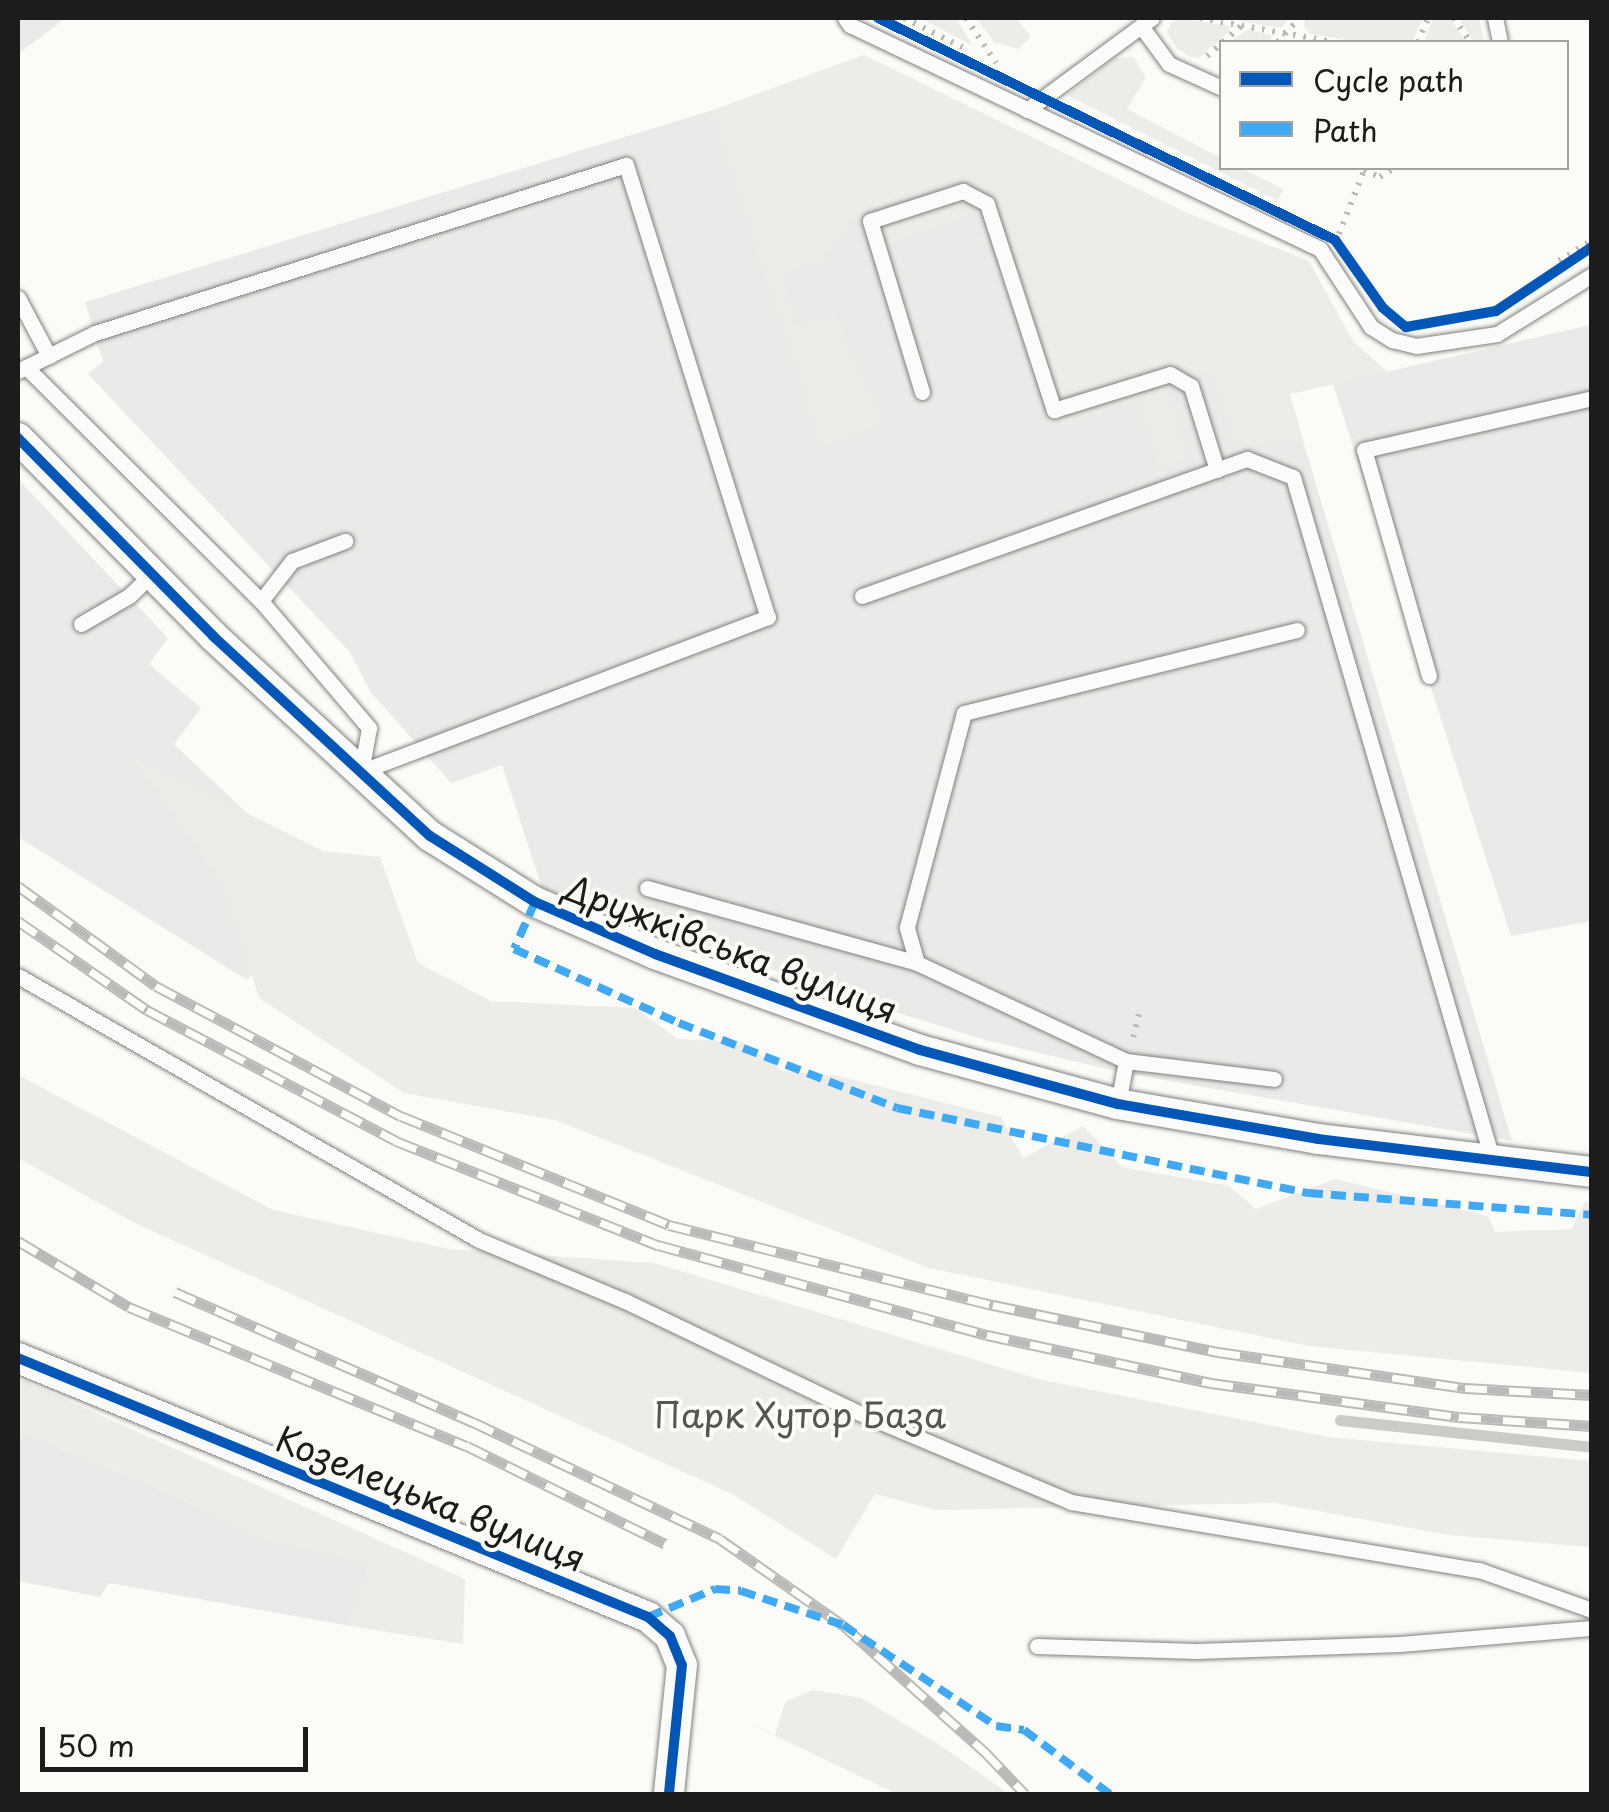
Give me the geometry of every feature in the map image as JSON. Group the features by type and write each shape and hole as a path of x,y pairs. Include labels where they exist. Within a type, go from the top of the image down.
{"street":[{"name":"Дружківська вулиця","path":"18,438 152,574 430,836 536,902 638,946 920,1050 1118,1104 1318,1139 1592,1172"},
{"name":"Козелецька вулиця","path":"18,1358 648,1617 670,1636 682,1665 670,1794"}],"lane":[{"path":"844,18 850,25 1320,249 1372,327 1392,340 1416,346 1497,334 1592,275"},
{"path":"1027,110 1146,22 1169,64 1219,87"},
{"path":"626,166 768,617 361,772 369,728 261,602 22,369 95,333 626,166"},
{"path":"922,392 870,221 963,192 987,204 1054,410 1170,374 1191,386 1218,470"},
{"path":"18,298 49,356"},
{"path":"1429,676 1364,450 1592,398"},
{"path":"862,596 1247,459 1293,477 1493,1162"},
{"path":"261,602 292,560 345,541"},
{"path":"80,624 128,596 152,574"},
{"path":"916,963 907,928 964,713 1297,630"},
{"path":"646,888 916,963 1128,1054 1274,1079"},
{"path":"18,976 479,1240 625,1301 850,1409 1072,1502 1478,1570 1592,1610"},
{"path":"1118,1104 1128,1054"},
{"path":"1037,1646 1196,1651 1400,1644 1592,1628"}],"path":[{"path":"966,18 996,68"},
{"path":"1200,18 1322,40"},
{"path":"1280,40 1299,18"},
{"path":"1454,18 1469,40"},
{"path":"895,26 996,68"},
{"path":"1224,40 1242,26"},
{"path":"1339,234 1365,170"},
{"path":"1367,170 1380,177 1391,170"},
{"path":"1318,232 1335,240 1344,254"},
{"path":"1560,268 1592,247"},
{"path":"1128,1054 1139,1014"}],"shaded area":[{"path":"18,18 66,18 18,54"},
{"path":"864,55 1289,394 1512,1141 1124,1073 989,1041 876,1006 542,888 502,765 451,783 371,692 349,651 88,374 103,362 85,302 713,110"},
{"path":"1591,325 1591,921 1511,936 1333,384"},
{"path":"18,479 168,638 149,664 201,708 174,744 271,836 279,950 247,980 18,837"},
{"path":"18,1431 181,1499 256,1537 370,1565 350,1626 109,1583 100,1597 18,1581"}],"green space":[{"path":"920,18 956,18 973,46"},
{"path":"976,18 1016,18 1031,37 1018,49 994,42"},
{"path":"1181,18 1229,26 1230,31 1199,58 1191,57 1177,49 1167,32 1171,23"},
{"path":"1225,18 1290,18 1281,28"},
{"path":"1305,18 1423,18 1413,40 1345,40 1311,34 1304,27"},
{"path":"1433,18 1450,18 1465,40 1425,40"},
{"path":"1459,18 1479,18 1484,40 1473,40"},
{"path":"1248,30 1271,35 1271,40 1232,40"},
{"path":"864,55 1185,212 1309,261 1353,341 1388,372 1290,394 1303,439 1239,449 1215,378 1180,364 1063,400 996,192 964,176 857,212 819,263 780,274 795,326 833,315 884,423 823,449 713,110"},
{"path":"1133,57 1146,77 1127,109 1219,157 1219,170 1245,170 1283,189 1278,201 1067,95 1115,58"},
{"path":"957,200 962,202 968,218 892,243 885,224"},
{"path":"1160,385 1167,391 1187,460 1162,469 1138,400 1051,428 1048,419"},
{"path":"133,757 323,851 380,857 418,963 491,1001 635,1008 678,1039 743,1042 782,1071 838,1076 1001,1117 1023,1158 1083,1126 1122,1167 1229,1186 1256,1209 1335,1179 1488,1216 1495,1232 1572,1229 1585,1201 1591,1203 1591,1373 1308,1346 929,1268 555,1120 404,1093 259,998 223,882"},
{"name":"Парк Хутор База","path":"18,1075 273,1210 449,1249 654,1263 1042,1380 1328,1437 1591,1461 1591,1547 1448,1535 1275,1503 936,1510 875,1494 836,1559 732,1494 137,1224 18,1158"},
{"path":"18,1378 465,1579 463,1644 350,1626 369,1565 256,1537 181,1499 18,1431"},
{"path":"813,1690 861,1698 946,1749 1009,1794 897,1794 740,1719 775,1735 785,1702"}],"waterway":[{"path":"1340,1420 1592,1447"}],"railway":[{"path":"18,886 156,986 401,1116 669,1225 993,1305 1218,1352 1465,1388 1592,1395"},
{"path":"18,921 147,1010 396,1141 658,1245 987,1335 1211,1383 1459,1417 1592,1426"},
{"path":"18,1241 129,1307 467,1446 665,1544"},
{"path":"175,1292 473,1422 720,1539 843,1625 985,1752 1025,1794"}],"marked path":[{"path":"535,902 514,949 679,1023 897,1108 1308,1193 1592,1215"},
{"path":"648,1617 715,1589 741,1591 843,1625 996,1726 1024,1730 1110,1794"}],"cycle path":[{"path":"878,18 1335,240 1383,308 1406,327 1496,311 1592,247"},
{"path":"18,438 213,636 430,836 535,902 655,954 920,1050 1118,1104 1318,1139 1592,1172"},
{"path":"18,1358 648,1617 670,1636 682,1665 669,1794"}]}
